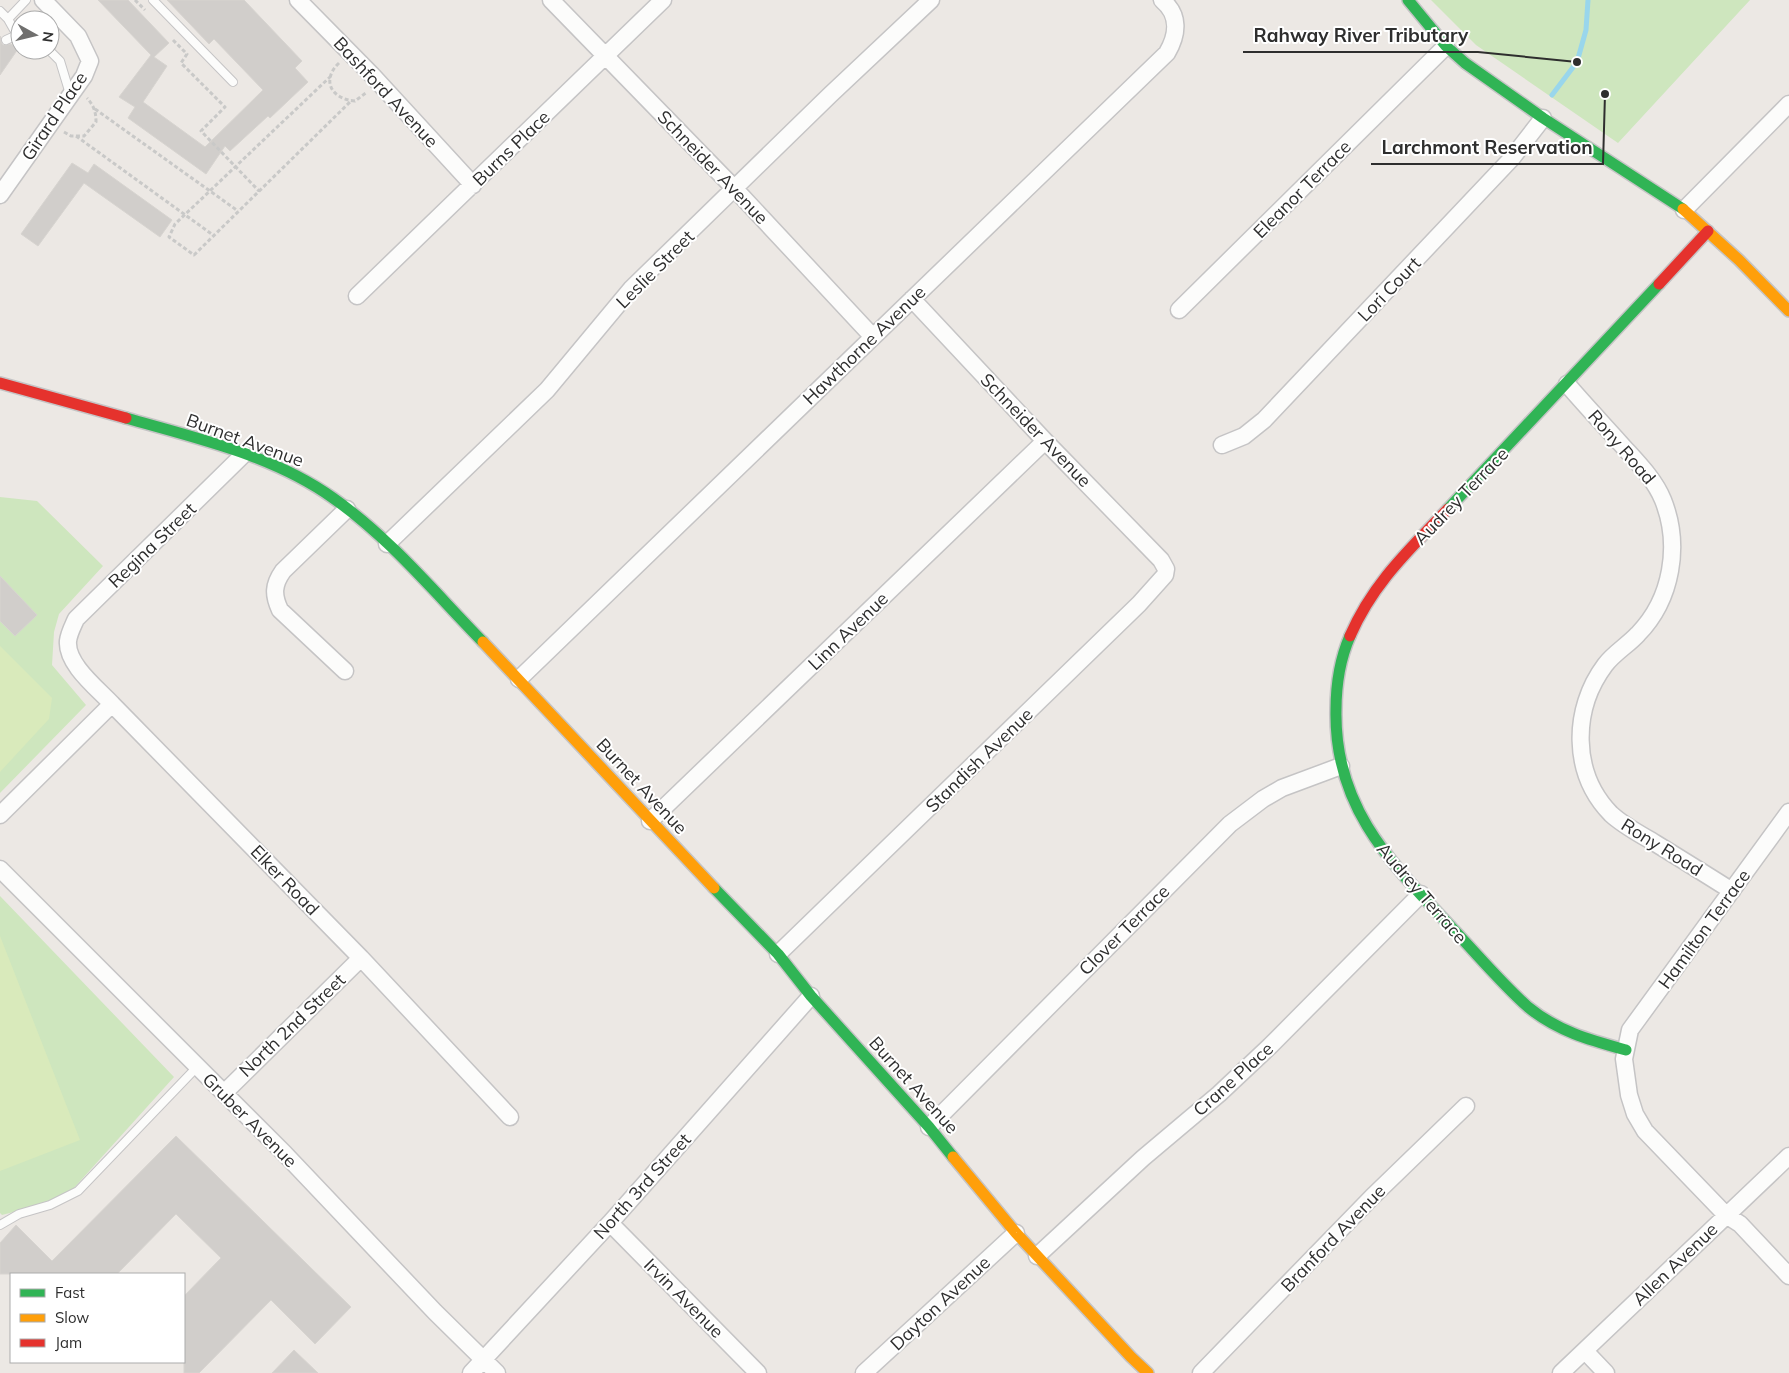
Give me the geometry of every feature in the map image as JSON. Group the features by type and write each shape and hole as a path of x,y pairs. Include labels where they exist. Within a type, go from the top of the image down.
{"street":[{"name":"Bashford Avenue","path":"298,0 350,52 473,185"},
{"name":"Schneider Avenue","path":"551,0 736,189 873,337"},
{"name":"Burns Place","path":"357,296 663,0"},
{"name":"Leslie Street","path":"387,544 547,390 631,289 736,189 830,95 931,0"},
{"name":"Hawthorne Avenue","path":"519,679 1167,53 1174,42 1176,24 1168,5 1162,0"},
{"path":"1408,0 1446,46 1464,63 1543,118 1684,210 1739,260 1789,311"},
{"name":"Girard Place","path":"1,192 84,76 90,61 78,36 45,1"},
{"name":"Eleanor Terrace","path":"1179,310 1446,46"},
{"path":"1684,210 1789,104"},
{"name":"Lori Court","path":"1222,445 1244,436 1264,420 1512,158 1543,118"},
{"name":"Audrey Terrace","path":"1626,1050 1571,1034 1536,1014 1520,1000 1399,872 1381,849 1355,806 1341,766 1335,725 1338,679 1351,634 1364,606 1387,573 1567,384 1708,231"},
{"name":"Schneider Avenue","path":"912,299 1160,560"},
{"name":"Burnet Avenue","path":"0,383 181,434 244,454 275,466 314,486 347,509 387,544 519,679 650,821 778,954 811,996 929,1127 1016,1233 1148,1373"},
{"name":"Rony Road","path":"1567,384 1651,478 1663,501 1672,539 1669,578 1654,614 1638,634 1606,664 1588,694 1582,716 1580,740 1586,774 1603,804 1621,823 1732,891"},
{"name":"Linn Avenue","path":"650,821 1045,441"},
{"name":"Regina Street","path":"68,641 76,619 244,454"},
{"path":"345,671 280,610 274,597 274,590 277,579 283,571 347,509"},
{"name":"Standish Avenue","path":"778,954 1139,604 1165,575 1166,569 1160,560"},
{"name":"Elker Road","path":"68,641 75,665 361,958 510,1117"},
{"path":"0,815 112,704"},
{"name":"Clover Terrace","path":"929,1127 1230,824 1263,799 1282,788 1341,766"},
{"name":"Hamilton Terrace","path":"1626,1050 1630,1030 1789,812"},
{"name":"Gruber Avenue","path":"0,869 224,1093 435,1312 497,1373"},
{"name":"Crane Place","path":"1037,1256 1143,1158 1219,1094 1421,894"},
{"name":"North 2nd Street","path":"224,1093 361,958"},
{"name":"North 3rd Street","path":"471,1373 610,1223 811,996"},
{"path":"1626,1050 1624,1059 1629,1095 1635,1114 1645,1131 1726,1215 1740,1224 1789,1276"},
{"name":"Branford Avenue","path":"1201,1373 1372,1197 1466,1106"},
{"name":"Allen Avenue","path":"1561,1373 1789,1156"},
{"name":"Irvin Avenue","path":"610,1223 758,1373"},
{"name":"Dayton Avenue","path":"864,1373 1016,1233"},
{"path":"1584,1351 1606,1373"}],"lane":[{"path":"8,19 26,0"},
{"path":"153,0 234,82"},
{"path":"0,11 10,22"},
{"path":"6,40 10,38"},
{"path":"60,60 72,92"},
{"path":"0,1225 19,1214 50,1206 78,1191 197,1067"}],"path":[{"path":"135,0 148,14"},
{"path":"167,34 187,54 181,63 225,108 201,131 237,166 259,191"},
{"path":"350,52 336,66 330,76 175,224 169,237 194,255 352,100"},
{"path":"330,76 331,88 335,94 340,98 352,100 361,98 377,81"},
{"path":"72,92 86,98 95,109 238,211"},
{"path":"50,123 70,136 84,136 96,122 95,109"},
{"path":"76,136 213,235"}],"green space":[{"path":"1431,0 1750,0 1618,143 1476,45"},
{"path":"0,497 37,501 103,566 59,614 54,632 52,665 86,705 0,793"},
{"path":"0,646 52,698 49,719 0,772"},
{"path":"0,896 174,1077 64,1199 2,1215 0,1213"},
{"path":"0,936 80,1140 0,1171"}],"building":[{"path":"98,0 128,0 169,43 154,57 167,66 143,102 205,147 263,90 214,39 209,44 167,0 244,0 302,61 295,68 308,82 270,118 268,116 230,151 225,146 206,174 128,118 135,107 119,97 151,55"},
{"path":"0,36 3,45 10,44 10,60 0,75"},
{"path":"72,163 88,173 94,164 172,220 160,237 84,183 38,246 21,234"},
{"path":"0,576 37,615 15,636 0,621"},
{"path":"176,1136 351,1307 315,1344 271,1300 199,1373 184,1373 185,1295 221,1258 176,1214 118,1273 0,1274 0,1243 16,1225 52,1261"},
{"path":"294,1350 318,1373 272,1373"}],"waterway":[{"path":"1552,95 1577,62 1586,30 1588,0"}],"traffic: fast":[{"path":"1408,0 1446,46 1465,63 1543,118 1683,209"},
{"path":"1448,509 1659,284"},
{"path":"126,418 233,449 285,470 310,483 333,498 374,530 483,642"},
{"path":"1350,636 1341,663 1337,691 1338,745 1345,776 1355,804 1370,831 1407,880 1528,1007 1562,1029 1626,1050"},
{"path":"714,888 778,954 811,996 929,1127 953,1157"}],"traffic: slow":[{"path":"1683,209 1739,260 1789,311"},
{"path":"483,642 714,888"},
{"path":"953,1157 1016,1233 1148,1373"}],"traffic: jam":[{"path":"1659,284 1708,231"},
{"path":"0,383 126,418"},
{"path":"1350,636 1359,617 1381,583 1406,553 1448,509"}],"place":[{"name":"Rahway River Tributary","path":"1577,62"},
{"name":"Larchmont Reservation","path":"1605,94"}]}
